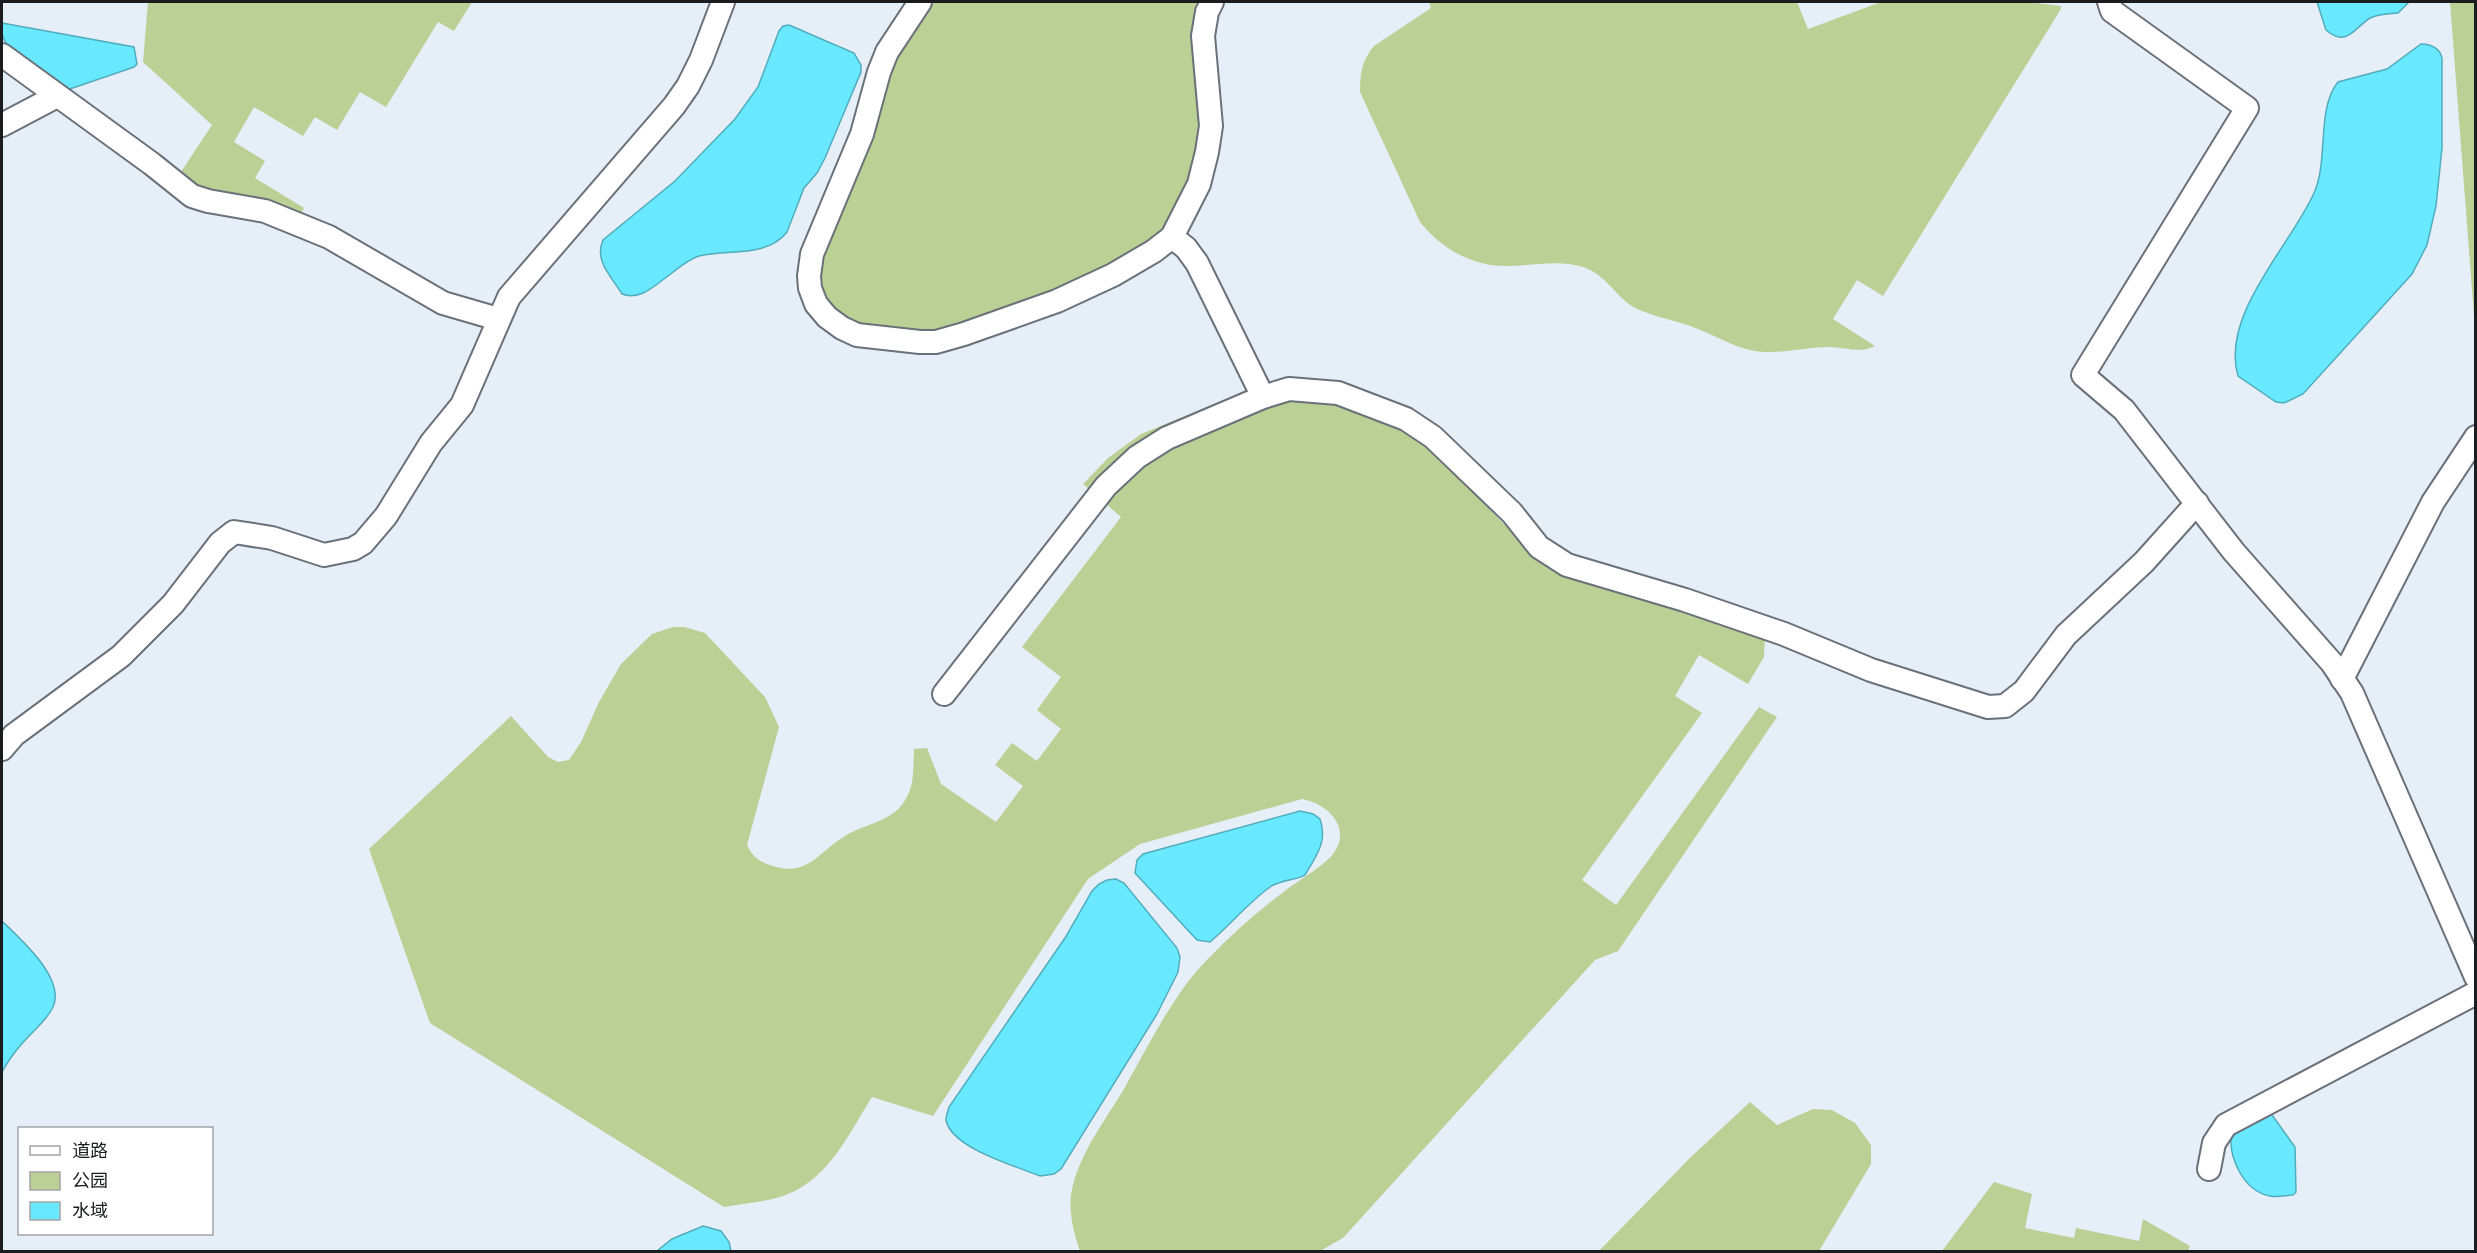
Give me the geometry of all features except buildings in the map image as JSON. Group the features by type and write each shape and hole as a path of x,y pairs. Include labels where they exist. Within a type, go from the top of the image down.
{"street":[{"path":"2,749 14,735 121,656 173,604 220,543 234,532 272,538 324,555 353,549 363,543 386,516 431,443 462,405 509,297 688,86 701,60 723,2"},
{"path":"920,2 887,52 879,72 862,134 812,255 809,276 810,288 816,304 827,317 842,328 857,335 920,342 936,342 964,334 1057,301 1113,275 1154,251 1172,237 1199,184 1207,152 1211,126 1203,36 1207,12 1212,2"},
{"path":"2109,2 2112,11 2247,108 2084,375 2124,410 2234,552 2332,663 2352,693 2475,976"},
{"path":"2,55 152,164 192,196 207,201 265,211 328,237 443,303 498,319"},
{"path":"2,125 57,96"},
{"path":"1172,237 1186,248 1197,263 1263,398"},
{"path":"944,694 1120,471 1167,438 1290,389 1322,390 1353,398 1406,419 1433,437 1504,505 1539,547 1567,565 1685,600 1762,626 1871,670 1988,707 2004,706 2024,692 2066,635 2144,562 2196,503"},
{"path":"2342,679 2433,502 2475,437"},
{"path":"2209,1169 2214,1143 2226,1125 2475,993"}],"green space":[{"path":"148,2 472,2 454,31 438,22 386,107 360,92 337,130 315,117 303,136 254,107 234,142 265,161 255,178 304,208 300,216 191,187 179,175 212,125 143,62"},
{"path":"927,2 1206,2 1202,151 1168,233 1110,270 936,336 858,329 821,301 817,256 884,74"},
{"path":"1429,2 1797,2 1808,29 1881,2 2029,2 2061,6 2061,9 1883,296 1857,280 1833,319 1875,346 1858,350 1830,347 1762,352 1737,346 1690,326 1635,308 1597,274 1583,267 1564,263 1506,266 1481,263 1458,254 1428,231 1420,222 1360,92 1360,79 1362,67 1374,46 1431,8"},
{"path":"2450,2 2475,2 2475,329"},
{"path":"1246,391 1257,406 1287,399 1338,401 1395,423 1430,448 1533,554 1765,634 1764,657 1748,684 1699,655 1675,696 1702,713 1582,880 1616,905 1759,707 1777,717 1618,951 1595,960 1343,1238 1320,1251 1080,1251 1071,1210 1073,1185 1088,1147 1184,987 1208,959 1255,914 1333,854 1340,835 1339,826 1328,811 1311,801 1302,799 1140,844 1088,879 933,1116 872,1097 847,1139 827,1166 802,1187 773,1199 724,1207 430,1023 369,849 511,716 548,757 558,762 569,760 581,742 599,702 621,664 652,634 673,627 684,627 705,633 765,697 779,727 747,845 759,860 783,868 802,866 845,836 899,809 910,790 914,749 927,748 941,784 996,822 1023,786 995,765 1012,743 1037,761 1061,729 1037,710 1061,677 1022,647 1121,517 1083,484 1108,458 1141,434"},
{"path":"1750,1102 1777,1125 1813,1109 1832,1110 1855,1123 1871,1145 1871,1164 1819,1251 1599,1251 1691,1157"},
{"path":"1994,1182 2032,1194 2025,1228 2074,1238 2076,1228 2139,1241 2143,1219 2190,1246 2187,1252 1942,1251"}],"water":[{"path":"2317,2 2409,2 2398,13 2370,18 2350,34 2339,37 2326,30"},
{"path":"2,23 134,47 137,64 70,89 63,88 7,46 2,34"},
{"path":"789,25 854,53 861,65 861,72 825,158 817,173 804,188 787,232 769,246 758,249 699,256 639,295 622,294 602,262 603,240 675,181 735,119 758,87 779,31 783,26"},
{"path":"2421,44 2434,47 2440,52 2442,59 2442,148 2436,206 2427,245 2412,274 2303,394 2284,403 2276,402 2238,376 2235,353 2239,329 2248,305 2261,281 2314,193 2321,166 2325,120 2331,93 2338,82 2387,69"},
{"path":"1300,811 1313,814 1320,819 1323,835 1317,855 1305,875 1279,882 1270,887 1210,942 1197,940 1135,873 1137,860 1143,854"},
{"path":"1116,879 1124,883 1177,948 1180,957 1178,972 1157,1014 1061,1169 1054,1174 1040,1176 986,1155 959,1139 950,1130 946,1120 949,1107 1065,938 1092,891 1107,880"},
{"path":"2,921 39,960 53,984 55,996 50,1012 17,1049 2,1072"},
{"path":"2265,1114 2272,1115 2295,1147 2296,1192 2293,1195 2273,1197 2260,1193 2245,1180 2235,1161 2231,1141 2232,1131"},
{"path":"703,1226 721,1231 729,1242 731,1251 657,1251 672,1239"}]}
